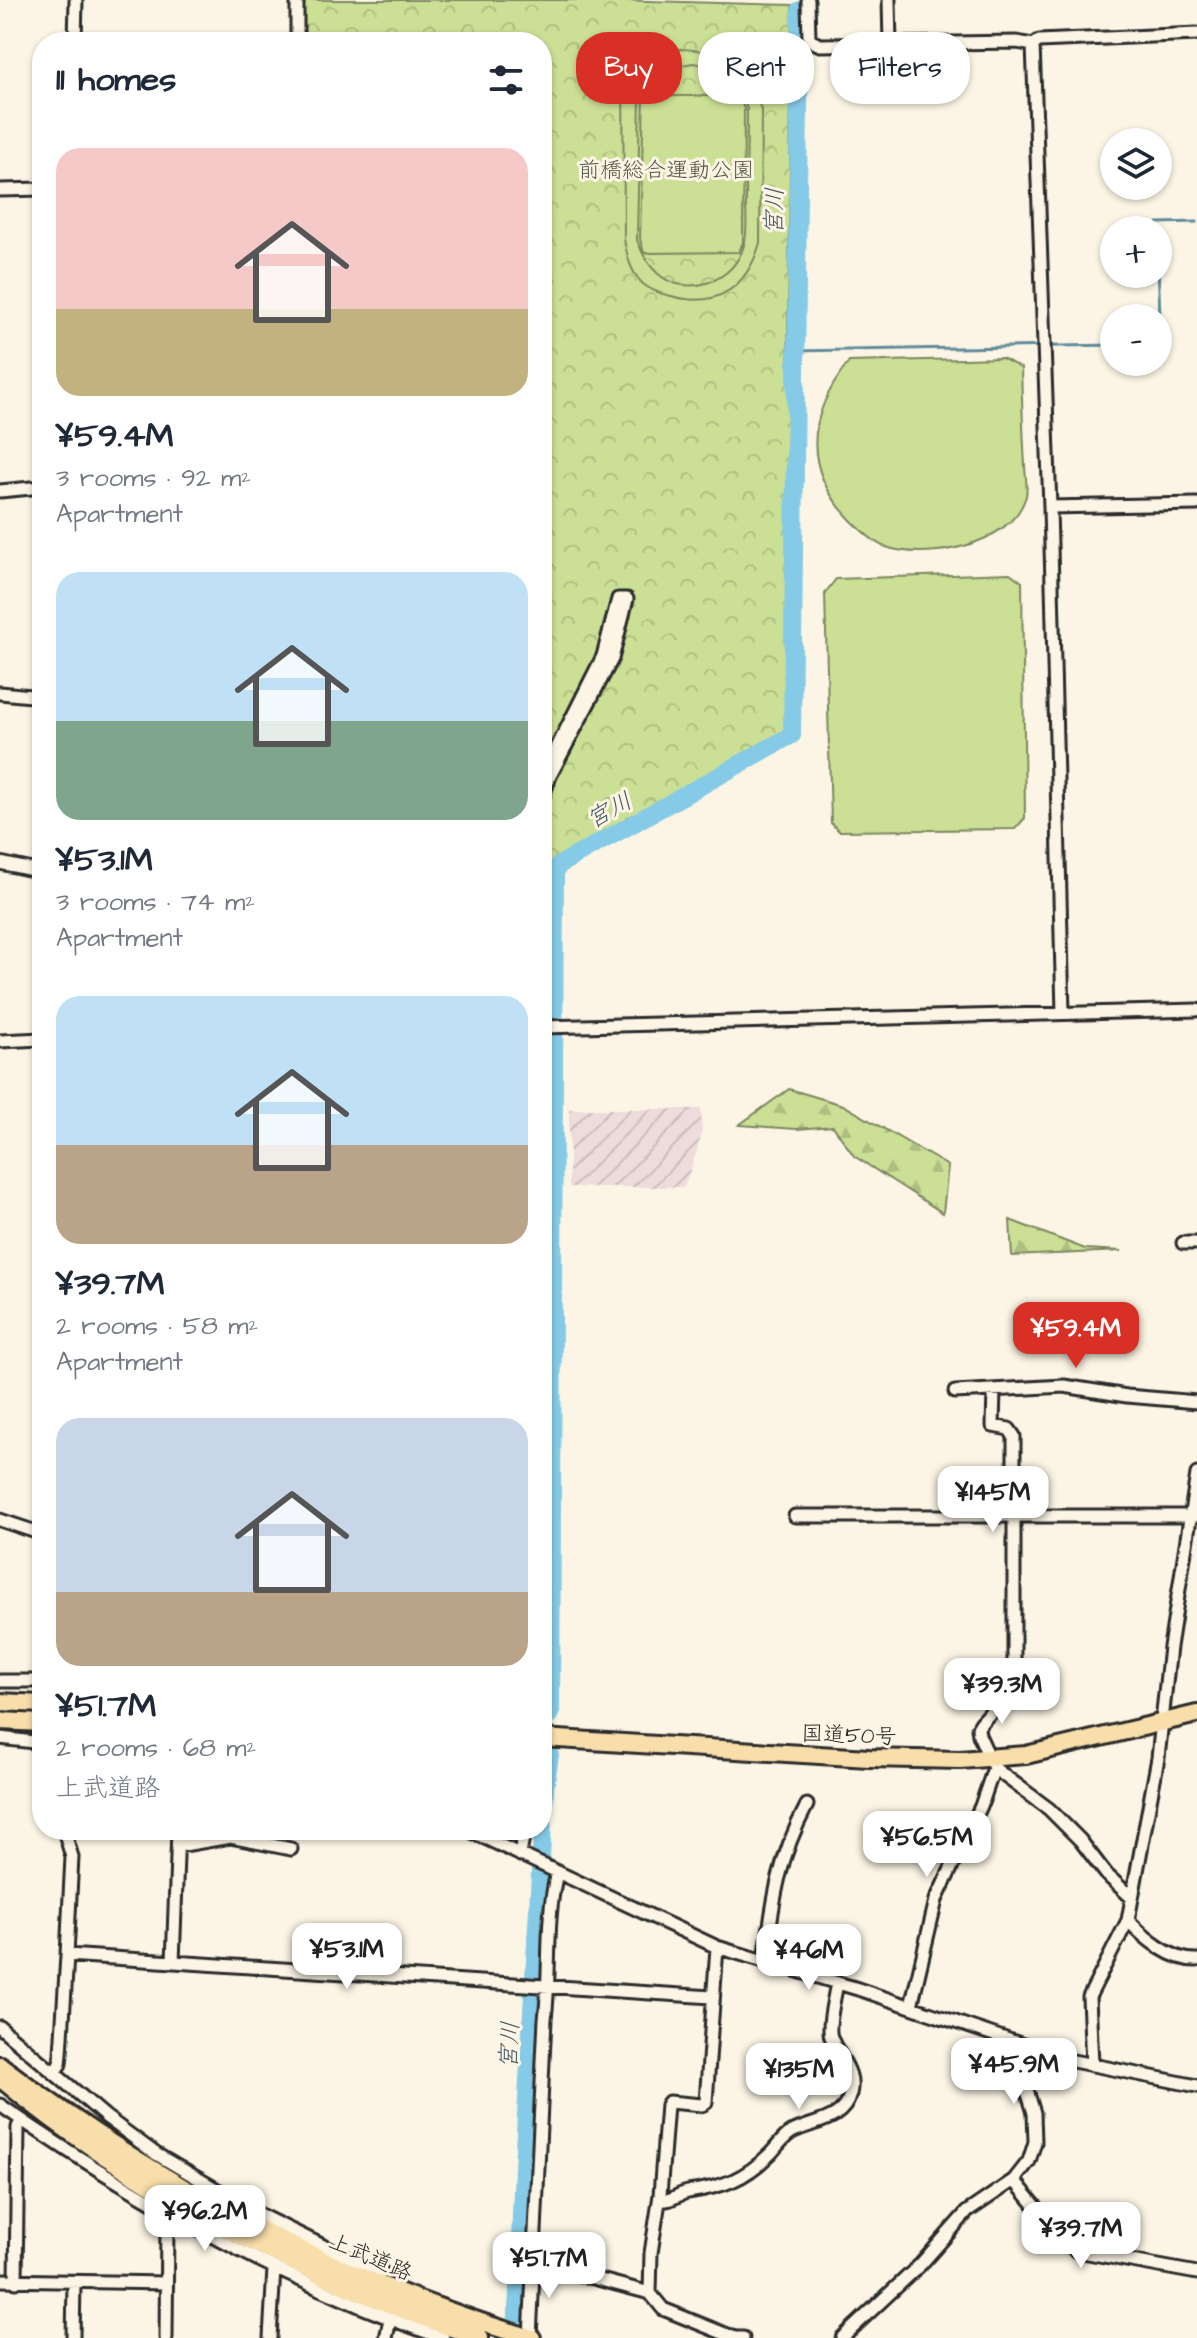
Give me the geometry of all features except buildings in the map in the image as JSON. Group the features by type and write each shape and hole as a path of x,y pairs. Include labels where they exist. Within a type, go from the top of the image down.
{"highway":[{"path":"0,1702 32,1704"},
{"name":"国道50号","path":"552,1739 992,1763 1197,1714"},
{"path":"0,1721 32,1723"},
{"path":"0,2056 51,2100"},
{"name":"上武道路","path":"0,2065 168,2179 265,2233 529,2337"},
{"name":"上武道路","path":"4,2082 129,2170 231,2230 448,2335 480,2338"}],"street":[{"path":"75,32 76,0"},
{"path":"297,0 297,32"},
{"path":"808,0 808,34 813,44 830,44"},
{"path":"889,0 890,32"},
{"path":"970,43 1017,42 1033,45 1039,41 1197,34"},
{"path":"1033,45 1050,507 1063,1013"},
{"path":"0,190 32,189"},
{"path":"0,491 32,488"},
{"path":"1050,507 1197,504"},
{"path":"552,757 603,656 618,599 627,599 612,659 552,772"},
{"path":"0,693 32,696"},
{"path":"0,863 32,870"},
{"path":"552,1027 1197,1010"},
{"path":"0,1041 32,1039"},
{"path":"1183,1243 1197,1243"},
{"path":"955,1392 1064,1386 1127,1396 1197,1402"},
{"path":"994,1390 993,1426 1014,1433 1014,1687 978,1728 992,1763 1049,1809 1080,1840 1115,1884 1132,1898"},
{"path":"1092,2064 1089,1997 1128,1920 1158,1758 1194,1516 1197,1474"},
{"path":"795,1516 1194,1516"},
{"path":"0,1520 32,1531"},
{"path":"0,1681 32,1681"},
{"path":"0,1738 32,1742"},
{"path":"911,2006 936,1900 981,1806 992,1763"},
{"path":"765,1961 781,1861 807,1805"},
{"path":"55,2071 60,2064 67,1955 72,1857 67,1840"},
{"path":"173,1962 178,1840"},
{"path":"178,1846 204,1840"},
{"path":"251,1840 291,1849"},
{"path":"266,1844 267,1840"},
{"path":"489,1840 717,1947 911,2006 1068,2060 1197,2086"},
{"path":"524,1840 525,1857"},
{"path":"529,2337 553,1871"},
{"path":"1128,1920 1174,1956 1197,1960"},
{"path":"650,2293 652,2242 660,2200 667,2105 669,2102 702,2105 706,2102 717,1947"},
{"path":"67,1955 712,1997"},
{"path":"660,2200 669,2201 681,2194 731,2183 767,2157 788,2134 826,2120 847,2104 852,2086 851,2072 830,2033 837,1983"},
{"path":"0,2027 121,2129 188,2174 355,2268 382,2272"},
{"path":"842,2338 921,2264 967,2212 1014,2180 1033,2152 1036,2122 1012,2042"},
{"path":"0,2105 101,2174 274,2269 390,2320 448,2335"},
{"path":"16,2282 18,2132 22,2121"},
{"path":"1014,2180 1067,2244 1077,2251 1197,2273"},
{"path":"166,2338 167,2224 171,2215"},
{"path":"533,2262 650,2293 663,2309 735,2338 743,2338"},
{"path":"270,2338 274,2269"},
{"path":"0,2280 166,2283"},
{"path":"73,2338 74,2283"},
{"path":"386,2338 390,2320"}],"shaded area":[{"path":"569,1109 701,1109 702,1131 684,1187 569,1187"}],"green space":[{"name":"前橋総合運動公園","path":"303,0 612,0 792,5 792,32 698,32 698,104 791,104 789,734 552,865 552,32 302,32"},
{"path":"682,49 698,50 698,64 682,66"},
{"path":"682,96 698,96 698,104 742,104 743,242 739,252 644,253 640,239 644,104 682,104"},
{"path":"623,104 640,104 637,240 644,256 666,280 683,285 703,284 728,271 740,255 746,235 745,104 759,104 760,243 739,283 716,297 703,299 688,299 653,290 632,269 624,239"},
{"path":"1002,358 1021,368 1027,489 1018,513 1004,527 965,546 921,552 883,546 874,541 834,500 817,461 815,441 818,422 835,382 849,362"},
{"path":"1010,573 1022,582 1025,818 1015,829 839,831 831,823 825,593 836,579"},
{"path":"789,1089 843,1105 948,1166 943,1213 854,1156 833,1126 797,1129 739,1125"},
{"path":"1010,1220 1085,1249 1122,1251 1012,1256"}],"waterway":[{"name":"宮川","path":"552,1504 555,872 559,865 792,735 800,10"},
{"path":"1172,223 1197,222"},
{"path":"1159,288 1160,304"},
{"path":"794,351 1100,345"},
{"name":"宮川","path":"516,2338 542,1840"}]}
